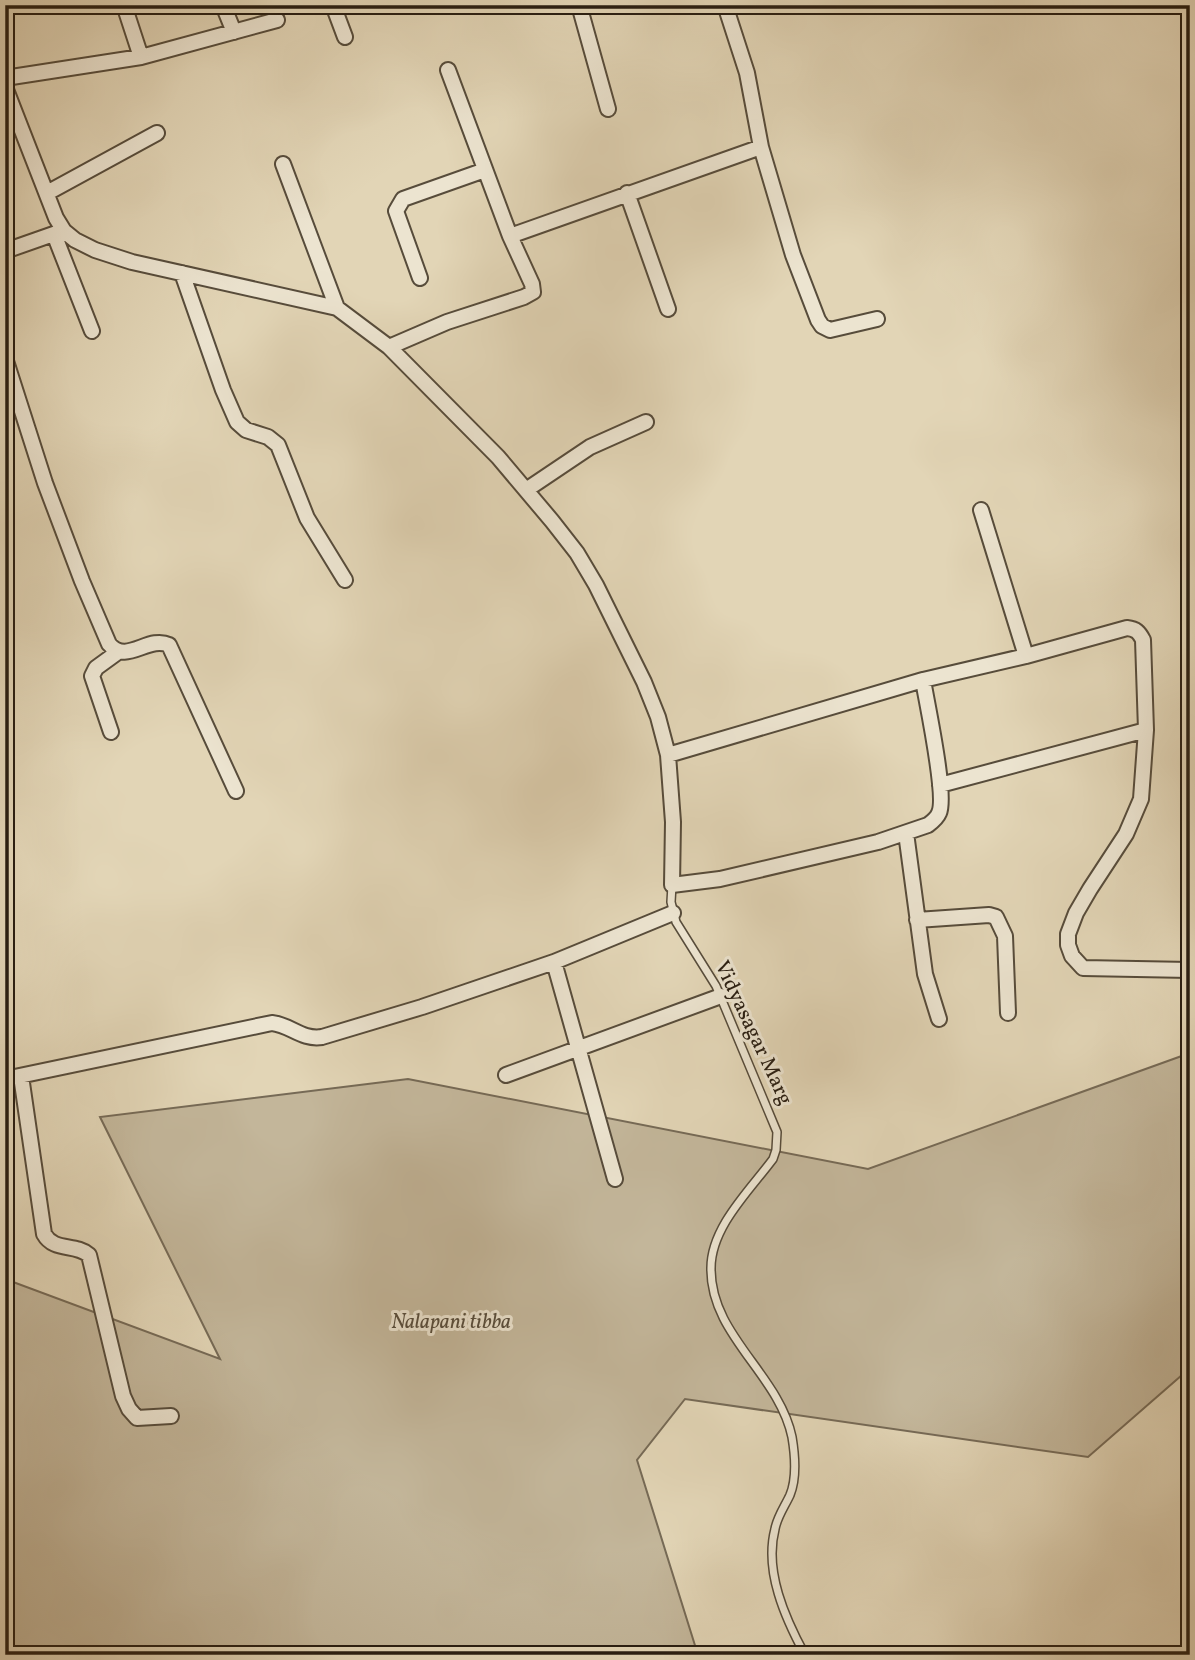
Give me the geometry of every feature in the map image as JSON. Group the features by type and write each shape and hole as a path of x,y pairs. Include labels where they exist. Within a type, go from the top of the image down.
{"street":[{"path":"124,5 141,57"},
{"path":"223,5 234,32"},
{"path":"332,5 345,37"},
{"path":"579,5 608,108"},
{"path":"725,5 747,73 761,147 793,255 818,320 830,330 877,319"},
{"path":"5,78 141,57 277,20"},
{"path":"389,347 447,322 533,292 448,69"},
{"path":"5,87 47,192 92,331"},
{"path":"47,192 157,133"},
{"path":"510,236 761,147"},
{"path":"283,164 337,308"},
{"path":"420,278 396,211 399,202 485,170"},
{"path":"627,193 668,309"},
{"path":"5,251 59,232 82,245 132,262 337,308 389,347 498,457 577,553 596,585 644,682 658,716 668,755 673,822 672,885 720,879 878,842 928,825 939,814 940,785 923,680"},
{"path":"182,273 237,422 243,429 268,437 278,445 299,503 345,580"},
{"path":"5,358 46,483 109,644 122,653 156,643 169,645 236,791"},
{"path":"526,490 590,447 646,422"},
{"path":"981,510 1026,656"},
{"path":"668,755 923,680 1026,656 1127,628 1138,631 1143,640 1146,730 1142,799 1126,834 1076,913 1068,933 1068,945 1072,956 1083,968 1190,970"},
{"path":"111,732 92,676 96,668 118,652"},
{"path":"940,785 1146,730"},
{"path":"905,833 925,974 939,1019"},
{"path":"5,1079 272,1023 306,1037 322,1037 422,1007 554,962 673,913"},
{"path":"917,920 989,915 996,917 1005,936 1008,1013"},
{"path":"554,962 615,1180"},
{"path":"506,1075 721,996"},
{"path":"21,1076 44,1234 50,1242 79,1249 89,1255 123,1396 129,1409 137,1418 170,1416"}],"lane":[{"name":"Vidyasagar Marg","path":"672,885 673,913 721,996 775,1124 777,1138 773,1159 732,1213 718,1238 710,1266 712,1285 727,1325 775,1393 790,1428 794,1480 792,1491 775,1526 771,1560 775,1580 805,1655"}],"green space":[{"name":"Nalapani tibba","path":"1190,1053 1190,1368 1088,1457 685,1399 637,1460 698,1655 5,1655 5,1279 220,1359 100,1117 408,1079 868,1169"}]}
